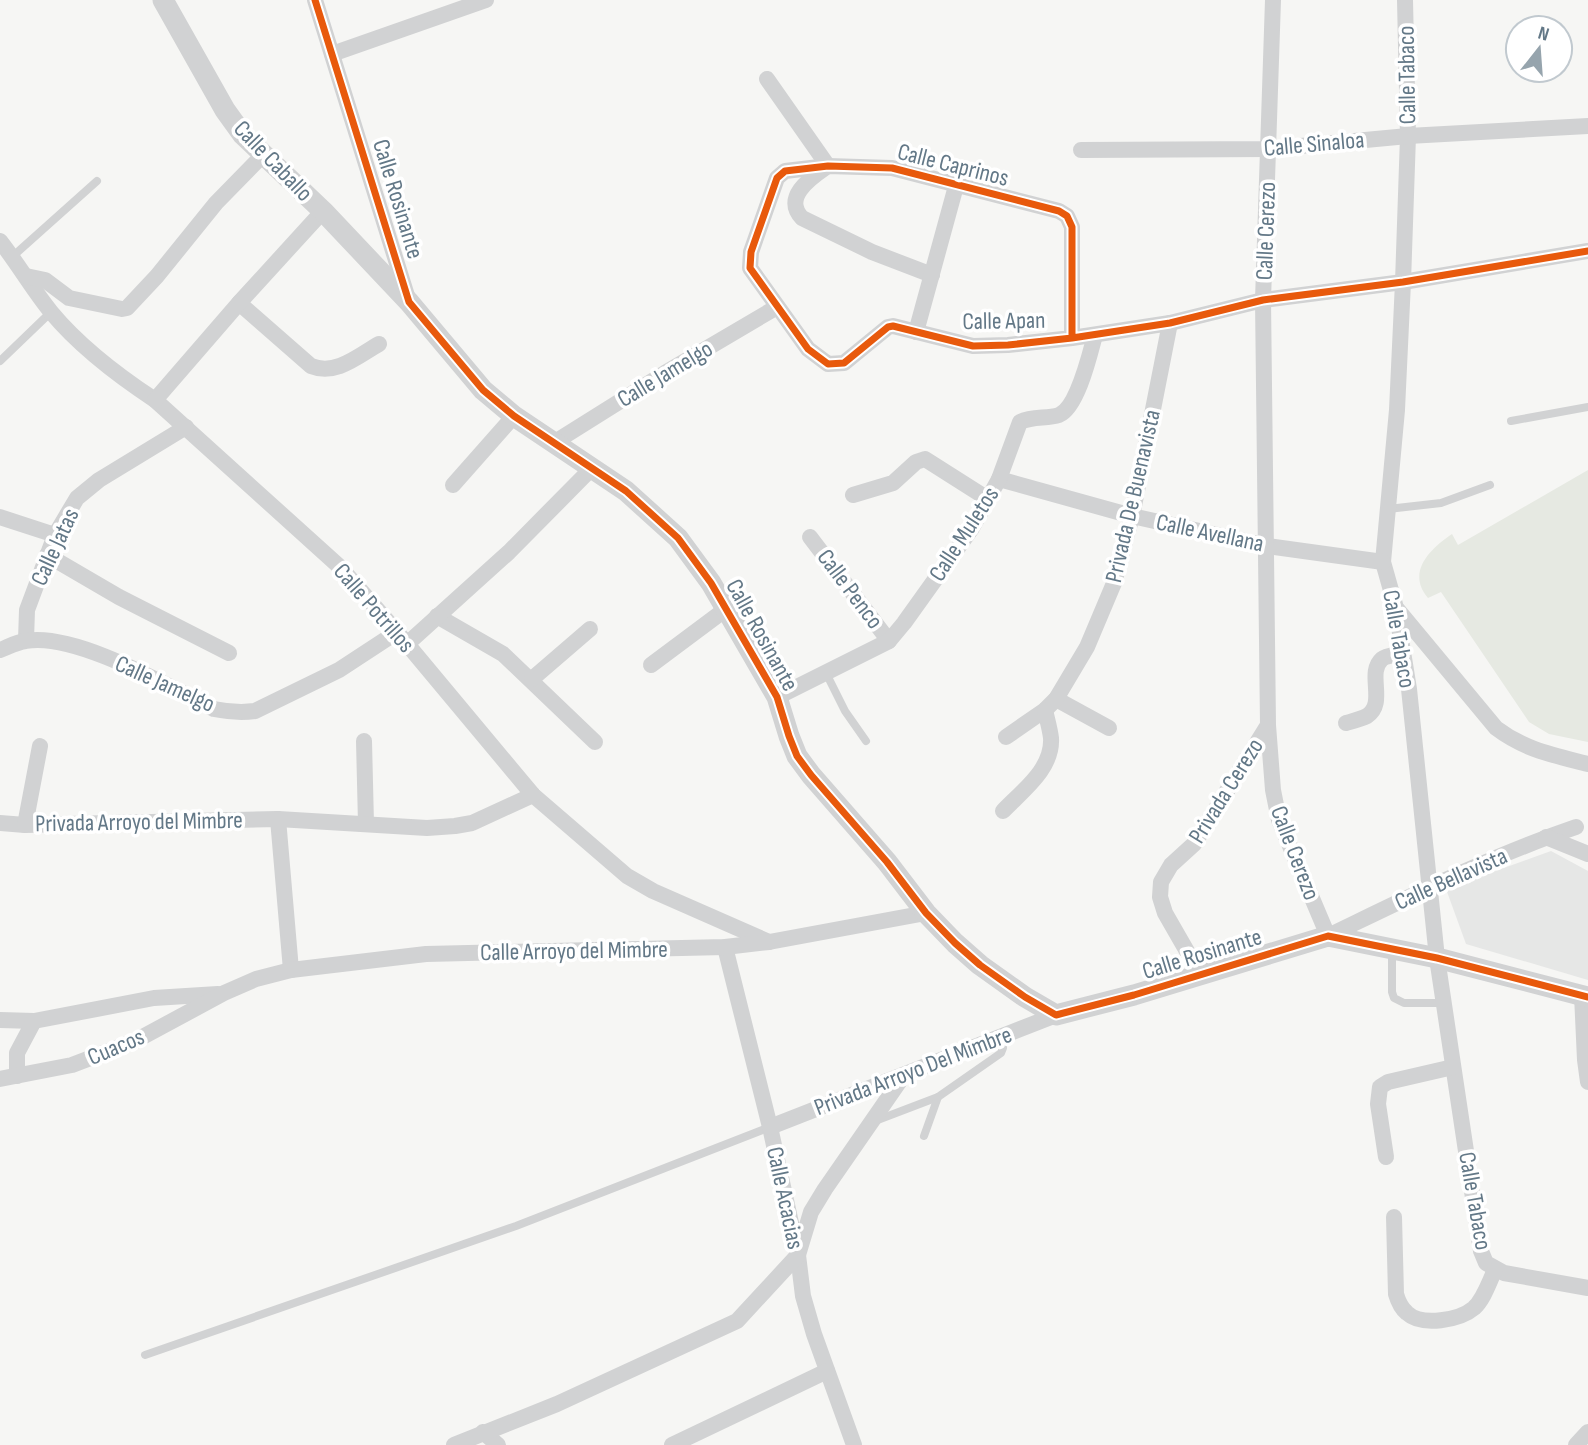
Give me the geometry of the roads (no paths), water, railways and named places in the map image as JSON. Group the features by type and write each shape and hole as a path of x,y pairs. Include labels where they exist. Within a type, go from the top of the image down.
{"street":[{"name":"Calle Caballo","path":"163,0 225,110 243,135 262,156 323,211 409,302"},
{"name":"Calle Rosinante","path":"315,0 409,302 460,366 483,390 514,416 626,491 678,538 696,561 778,697 797,756 887,862 926,914 980,965 1056,1015 1134,995 1328,936 1437,958"},
{"path":"332,54 486,0"},
{"name":"Calle Cerezo","path":"1266,546 1263,300 1273,0"},
{"name":"Calle Tabaco","path":"1405,0 1408,136 1403,282 1397,410 1383,562 1396,608 1409,690 1437,958 1482,1251 1486,1262 1495,1270"},
{"path":"767,79 828,166 802,185 795,202 796,212 802,218 872,252 932,275"},
{"name":"Calle Sinaloa","path":"1081,150 1269,149 1408,136 1588,126"},
{"path":"26,276 45,280 69,298 121,309 127,307 157,276 216,203 262,156"},
{"name":"Calle Caprinos","path":"828,166 892,168 1055,209 1068,216 1072,227 1072,338"},
{"name":"Calle Apan","path":"828,166 785,171 779,175 751,252 750,268 808,349 828,364 844,363 888,327 893,326 973,346 1008,345 1170,323 1263,300 1403,282 1588,251"},
{"name":"Calle Caprinos","path":"916,332 956,186"},
{"path":"155,400 323,211"},
{"name":"Calle Potrillos","path":"0,241 51,312 110,369 155,400 341,568 533,795 627,876 653,891 769,942"},
{"path":"239,303 311,366 321,370 332,370 379,344"},
{"name":"Calle Jamelgo","path":"555,442 777,307"},
{"name":"Privada De Buenavista","path":"1006,737 1051,705 1087,647 1114,583 1132,516 1170,323"},
{"name":"Calle Muletos","path":"778,697 889,641 904,624 972,528 999,479 1020,422 1057,415 1067,409 1081,382 1095,335"},
{"path":"453,485 514,416"},
{"name":"Calle Jatas","path":"26,640 27,610 55,535 77,499 99,480 186,427"},
{"path":"853,495 893,483 918,460 928,460 988,499"},
{"name":"Calle Jamelgo","path":"0,650 26,640 60,642 89,650 214,709 231,713 255,711 402,638 437,616 509,552 593,467"},
{"name":"Calle Avellana","path":"999,479 1132,516 1266,546 1383,562"},
{"path":"0,517 55,535"},
{"name":"Calle Penco","path":"810,537 889,641"},
{"name":"Privada Cerezo","path":"1200,974 1165,913 1160,897 1161,882 1171,865 1194,844 1268,725 1266,546"},
{"path":"47,555 119,597 229,653"},
{"path":"1396,608 1496,728 1514,741 1532,749 1588,764"},
{"path":"651,665 726,609"},
{"path":"437,616 503,654 595,742"},
{"path":"532,679 590,629"},
{"path":"1346,723 1367,716 1374,709 1379,663 1384,657 1403,653"},
{"path":"1003,811 1039,773 1048,757 1051,705 1109,728"},
{"name":"Calle Cerezo","path":"1268,725 1273,790 1279,820 1328,936"},
{"path":"364,741 366,824"},
{"path":"25,825 40,746"},
{"name":"Privada Arroyo del Mimbre","path":"0,823 25,825 278,819 426,828 472,823 533,795"},
{"name":"Privada Arroyo del Mimbre","path":"278,819 291,970"},
{"name":"Calle Bellavista","path":"1328,936 1428,888 1546,837 1576,827"},
{"path":"1546,837 1588,854"},
{"name":"Calle Arroyo del Mimbre","path":"224,993 256,979 291,970 426,954 725,947 769,942 926,914"},
{"name":"Calle Acacias","path":"725,947 770,1127 798,1255 803,1296 854,1445"},
{"path":"1437,958 1585,996 1585,1060 1588,1082"},
{"path":"0,1020 34,1021 154,998 224,993"},
{"name":"Cuacos","path":"0,1079 72,1065 135,1041 224,993"},
{"name":"Privada Arroyo Del Mimbre","path":"770,1127 1056,1015"},
{"path":"17,1076 17,1053 34,1021"},
{"path":"1385,1157 1378,1104 1380,1087 1388,1082 1453,1067"},
{"path":"454,1445 557,1404 737,1321 798,1255 811,1212 904,1075"},
{"path":"1394,1217 1396,1294 1399,1304 1407,1314 1426,1320 1462,1316 1479,1303 1495,1270 1588,1288"},
{"path":"672,1445 827,1370"},
{"path":"483,1432 498,1445"},
{"path":"1576,1445 1588,1432"}],"lane":[{"path":"12,257 97,181"},
{"path":"0,361 51,312"},
{"path":"1511,421 1588,407"},
{"path":"1388,509 1441,503 1490,485"},
{"path":"826,673 845,711 866,741"},
{"path":"1392,949 1394,998 1404,1003 1443,1003"},
{"path":"872,1122 938,1097 1001,1053 1003,1037"},
{"path":"925,1136 938,1097"},
{"path":"145,1355 516,1226 770,1127"}]}
